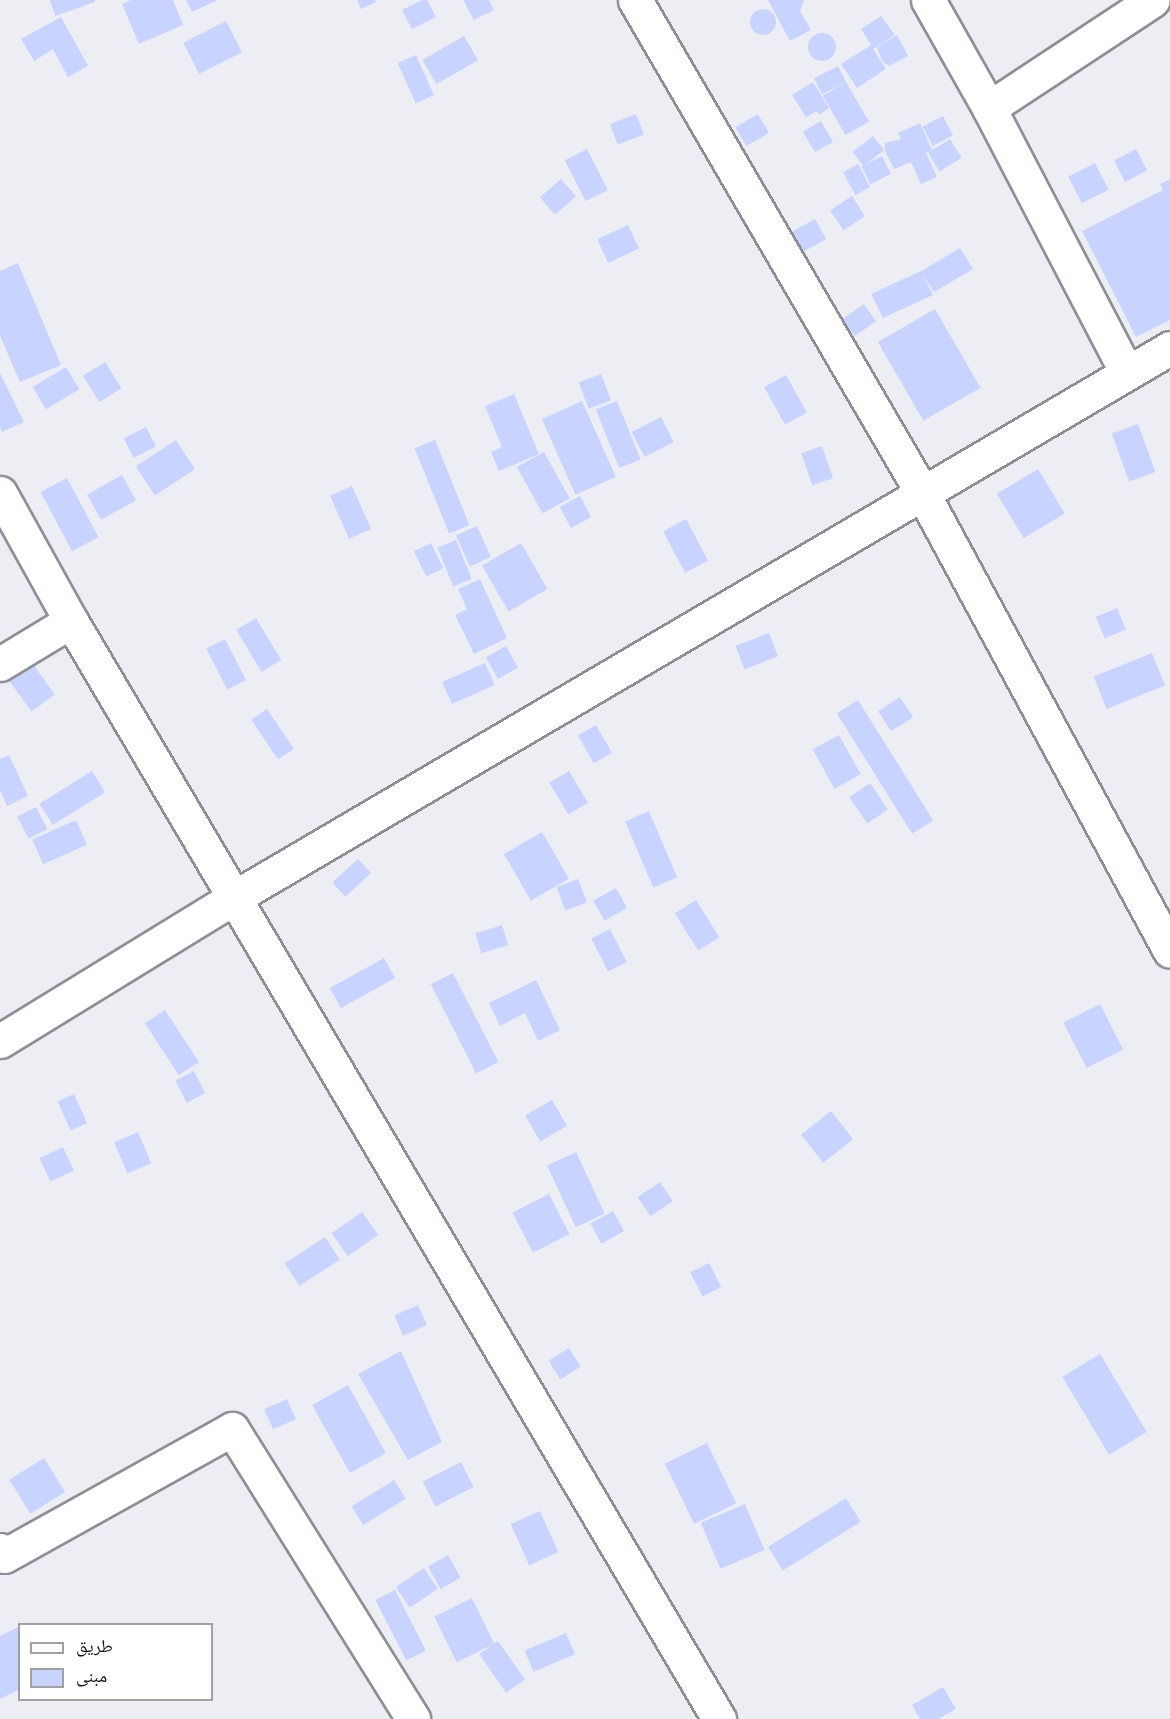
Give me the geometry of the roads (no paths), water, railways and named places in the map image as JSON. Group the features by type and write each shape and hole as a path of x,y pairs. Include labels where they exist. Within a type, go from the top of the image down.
{"street":[{"path":"634,0 923,494 1170,951"},
{"path":"928,0 989,108 1127,373"},
{"path":"989,108 1153,0"},
{"path":"0,1041 235,897 1170,348"},
{"path":"0,493 71,621 719,1719"},
{"path":"0,664 71,621"},
{"path":"0,1550 4,1556 232,1429"},
{"path":"0,1562 232,1429"},
{"path":"232,1429 413,1719"}]}
